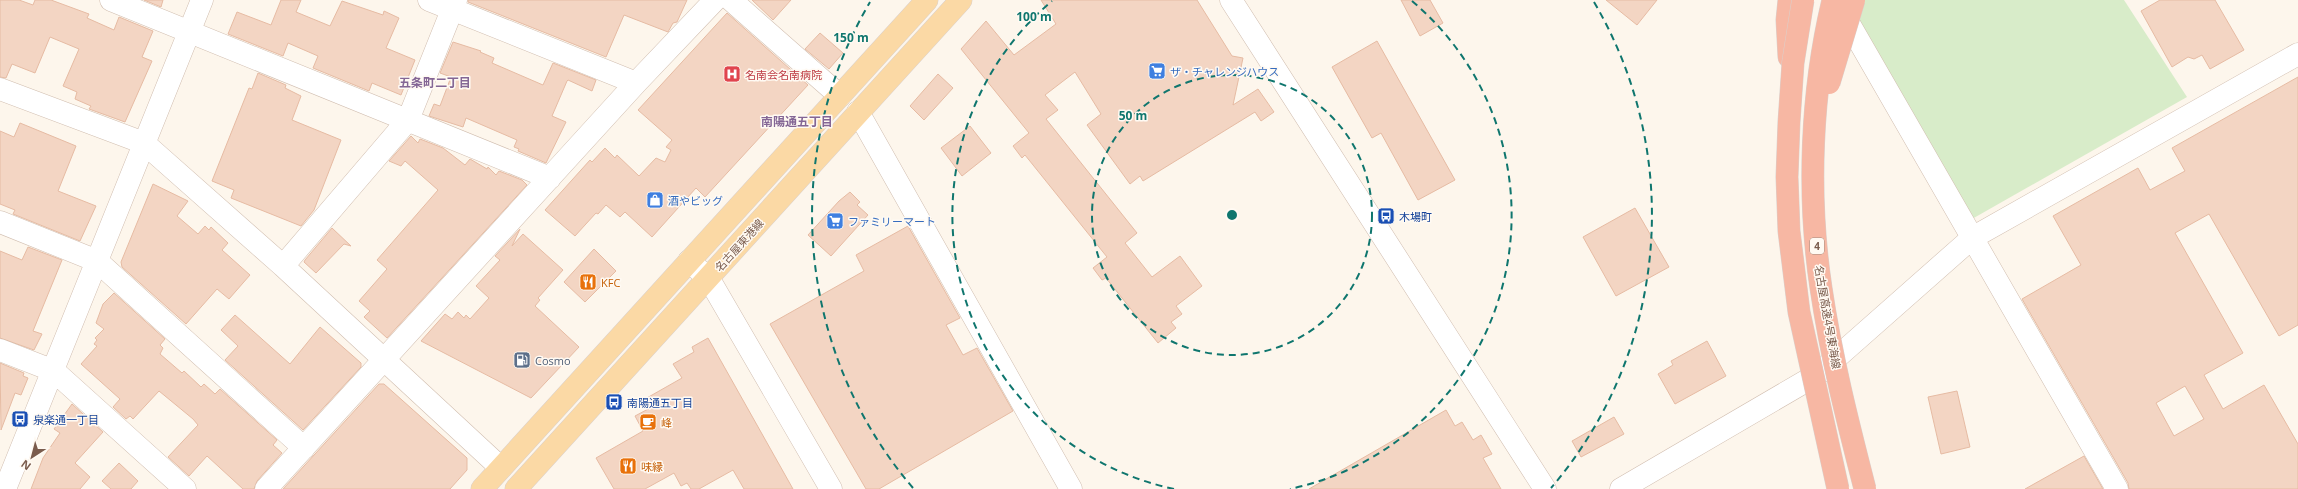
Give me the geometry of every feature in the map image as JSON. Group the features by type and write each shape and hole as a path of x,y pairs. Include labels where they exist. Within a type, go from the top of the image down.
{"highway":[{"path":"1789,0 1787,20 1802,222 1815,287 1824,369"},
{"path":"1803,0 1793,63 1788,122 1787,177 1789,231 1799,312 1838,489"},
{"name":"名古屋高速4号東海線","path":"1834,0 1817,88 1814,131 1814,223 1822,296 1842,396 1865,489"},
{"path":"1802,222 1816,129 1854,0"}],"main road":[{"path":"482,489 927,0"},
{"name":"名古屋東港線","path":"516,489 709,279 858,112 961,0"}],"street":[{"path":"111,0 550,178"},
{"path":"0,488 4,489 54,371 202,0"},
{"path":"429,0 454,5 636,83"},
{"path":"266,489 636,83 715,0"},
{"path":"731,0 840,96"},
{"path":"1231,0 1545,489"},
{"path":"1834,0 2117,489"},
{"path":"283,266 408,120 454,5"},
{"path":"1622,489 1824,369 1972,238 2298,54"},
{"path":"0,89 144,143 283,266 383,361 501,468"},
{"path":"858,112 1071,489"},
{"path":"0,222 97,261 304,448"},
{"path":"689,261 709,279 831,489"},
{"path":"0,350 54,371 185,489"},
{"path":"1824,369 1844,489"},
{"path":"1824,369 1859,489"}],"green space":[{"path":"1862,0 2124,0 2187,97 1972,219 1853,21"}],"building":[{"path":"0,0 19,0 33,5 35,0 51,0 89,14 87,18 114,30 119,17 153,31 142,57 152,61 125,122 89,109 91,106 75,99 77,92 63,86 79,49 50,37 35,73 12,64 6,78 0,77"},
{"path":"144,0 163,0 161,7"},
{"path":"281,0 301,0 296,12 330,26 342,1 383,15 384,11 399,18 386,48 415,60 401,95 372,83 369,91 313,68 318,56 288,43 283,56 228,34 237,12 271,25"},
{"path":"468,0 687,0 677,22 673,23 668,32 624,15 606,57 468,2"},
{"path":"752,0 791,0 773,20"},
{"path":"1041,0 1197,0 1232,56 1243,58 1233,105 1258,89 1274,112 1261,121 1255,112 1143,181 1140,176 1130,184 1087,125 1101,114 1075,72 1045,95 1058,110 1046,119 1137,233 1125,243 1152,277 1180,256 1202,286 1176,306 1182,314 1171,322 1176,328 1158,343 1106,278 1102,280 1093,268 1107,257 1025,155 1022,158 1013,146 1029,133 961,49 986,21 1014,55 1056,24"},
{"path":"1401,0 1430,0 1443,23 1420,36"},
{"path":"1606,0 1657,0 1637,25"},
{"path":"2160,0 2215,0 2244,50 2210,69 2202,55 2194,59 2188,57 2172,67 2141,11"},
{"path":"727,13 808,85 705,197 696,188 652,237 625,212 620,217 606,205 598,214 596,213 575,236 545,210 590,160 592,162 605,148 615,158 617,155 639,176 656,158 665,162 671,150 666,147 672,140 638,110"},
{"path":"820,33 843,53 829,69 805,49"},
{"path":"1377,41 1455,180 1418,200 1381,133 1372,138 1332,67"},
{"path":"453,42 481,51 480,52 494,58 492,63 543,85 553,63 596,80 592,91 568,80 567,81 552,116 566,122 546,163 518,151 519,149 514,147 517,140 466,118 463,127 429,116 434,104 440,106 451,77 440,73"},
{"path":"258,73 286,85 285,88 301,96 292,120 341,140 314,210 301,226 231,198 234,190 212,181 249,88 252,89"},
{"path":"938,74 953,88 924,120 910,106"},
{"path":"2298,77 2298,325 2279,336 2209,214 2175,233 2243,353 2204,375 2223,409 2264,385 2298,444 2298,489 2129,489 2128,483 2022,299 2081,265 2053,216 2138,168 2150,190 2185,171 2172,148","holes":["2185,386 2204,419 2174,436 2156,403"]},
{"path":"20,123 76,146 58,191 96,206 80,241 13,214 15,210 0,204 0,131 14,137"},
{"path":"970,126 991,153 962,176 941,148"},
{"path":"411,136 418,143 420,139 443,148 465,165 470,159 487,169 488,167 496,175 499,171 522,180 527,185 387,338 364,317 370,311 359,301 387,269 377,260 438,190 405,161 401,166 389,161"},
{"path":"153,184 188,201 177,216 198,234 205,226 209,230 211,227 228,243 222,250 250,275 229,299 217,289 186,324 122,267 121,262"},
{"path":"850,192 860,202 857,205 868,215 831,256 808,235 839,201"},
{"path":"1635,208 1669,267 1616,296 1583,237"},
{"path":"908,226 960,318 946,325 963,355 977,348 1013,411 879,489 866,489 770,324 864,271 856,255"},
{"path":"332,228 351,246 344,244 316,273 304,262"},
{"path":"520,229 512,246 523,234 563,270 538,298 540,300 535,306 579,347 531,398 421,341 445,314 452,319 458,312 464,318 466,315 470,319 489,298 476,286 500,260 495,256"},
{"path":"28,247 62,260 33,331 42,334 34,350 0,338 0,251 22,260"},
{"path":"594,249 616,271 585,302 564,282"},
{"path":"114,293 165,339 160,345 163,348 160,354 182,373 184,371 201,387 204,384 215,394 220,389 277,440 273,445 282,453 257,481 254,489 243,489 207,456 189,476 168,457 198,425 193,419 159,391 133,419 130,416 126,419 113,407 120,399 81,364 97,346 94,344 97,340 95,338 104,329 96,323 103,304"},
{"path":"235,315 290,364 320,327 361,363 361,367 303,430 225,360 238,346 221,330"},
{"path":"708,338 793,489 744,489 733,470 699,489 691,489 687,483 681,486 674,473 645,489 614,489 596,458 643,431 635,416 650,408 645,399 682,378 673,364 694,352 692,347"},
{"path":"1707,341 1726,376 1675,404 1658,374 1673,365 1671,361"},
{"path":"0,363 24,373 23,376 28,378 21,395 15,393 1,430"},
{"path":"379,384 384,384 467,458 467,470 450,489 283,489"},
{"path":"1957,391 1970,447 1941,454 1928,397"},
{"path":"72,404 103,432 75,463 90,477 80,489 31,489 43,458 60,433 54,429"},
{"path":"1446,410 1455,426 1462,422 1473,440 1481,435 1492,454 1483,458 1501,489 1309,489"},
{"path":"1614,417 1624,434 1581,457 1572,441"},
{"path":"2084,456 2103,489 2025,489"},
{"path":"119,463 138,481 131,489 111,489 102,481"}],"place":[{"name":"ザ・チャレンジハウス","path":"1157,71"},
{"name":"名南会名南病院","path":"732,74"},
{"name":"酒やビッグ","path":"655,200"},
{"name":"木場町","path":"1386,216"},
{"name":"ファミリーマート","path":"835,221"},
{"name":"KFC","path":"588,282"},
{"name":"Cosmo","path":"522,360"},
{"name":"南陽通五丁目","path":"614,402"},
{"name":"泉楽通一丁目","path":"20,419"},
{"name":"峰","path":"648,422"},
{"name":"味縁","path":"628,466"}],"district":[{"name":"五条町二丁目","path":"435,82"},
{"name":"南陽通五丁目","path":"797,121"}]}
